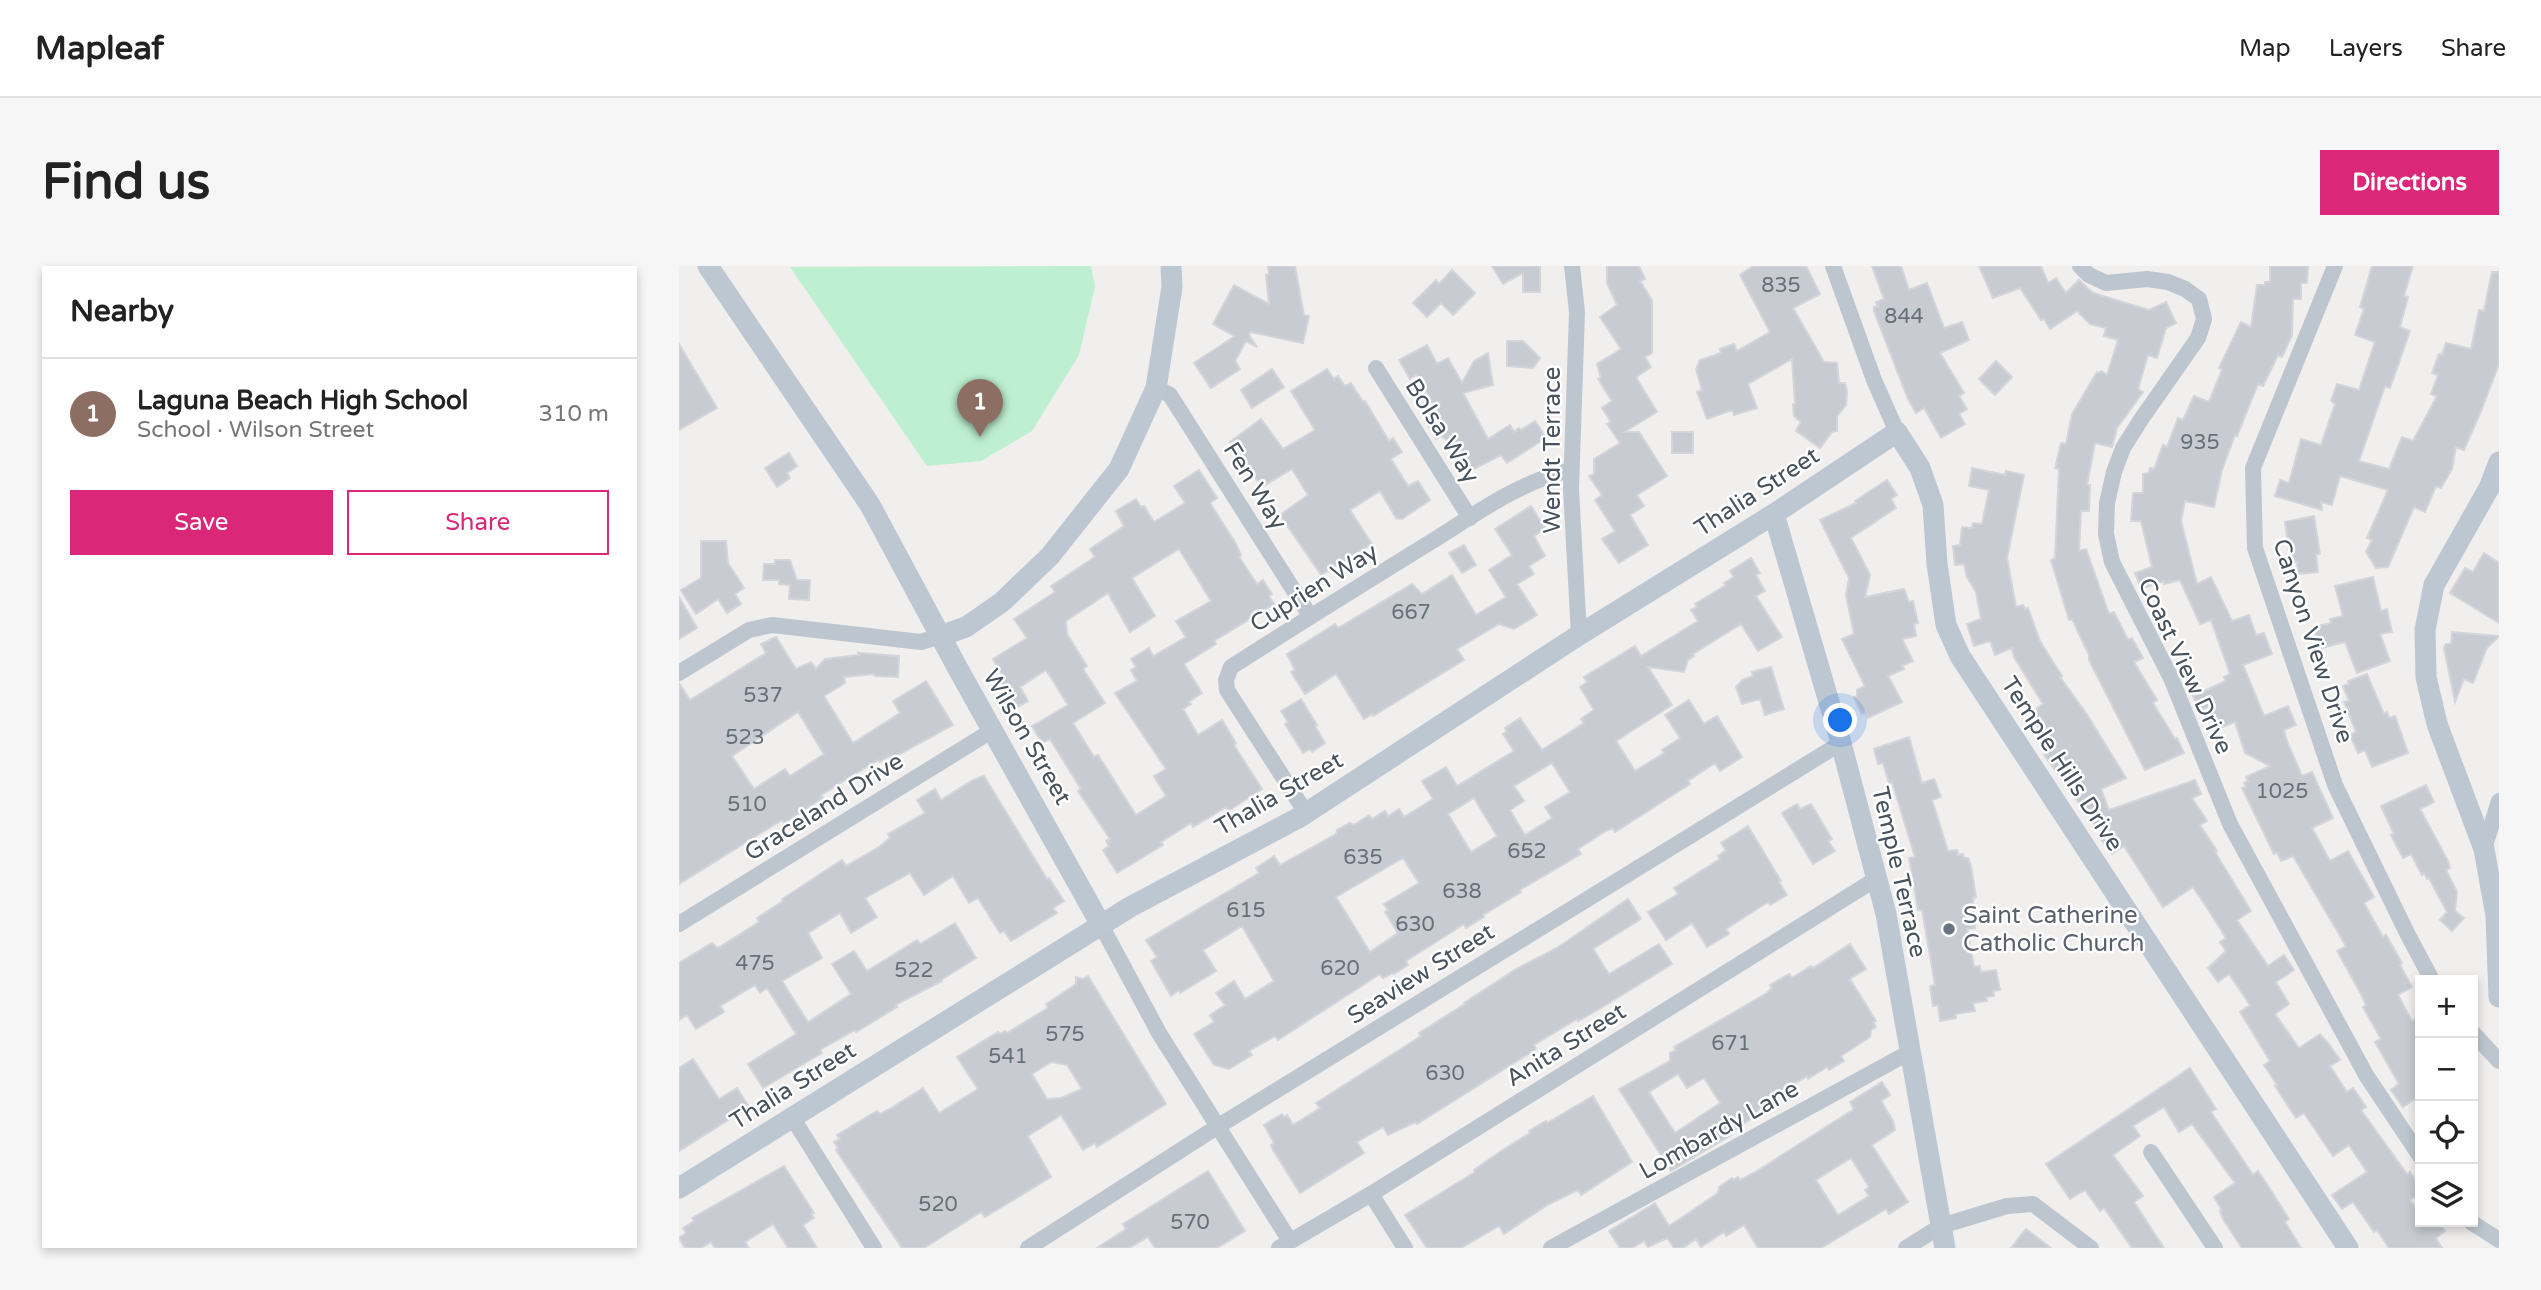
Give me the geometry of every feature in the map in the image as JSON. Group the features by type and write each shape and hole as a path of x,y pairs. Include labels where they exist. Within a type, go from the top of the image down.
{"street":[{"name":"Wilson Street","path":"708,266 858,486 887,534 940,636 1159,1033 1285,1244"},
{"path":"679,673 749,630 772,625 921,642 967,627 1002,602 1050,556 1119,469 1156,388 1172,287 1171,266"},
{"name":"Wendt Terrace","path":"1572,266 1577,312 1571,470 1579,635"},
{"name":"Temple Hills Drive","path":"1833,266 1874,380 1898,432 1920,468 1933,505 1937,564 1946,625 1960,656 2349,1248"},
{"name":"Coast View Drive","path":"2080,266 2089,275 2106,283 2147,279 2168,282 2199,299 2204,319 2198,338 2123,448 2115,472 2107,503 2106,534 2112,562 2171,678 2230,824 2366,1075 2415,1148"},
{"name":"Canyon View Drive","path":"2335,266 2253,468 2255,548 2335,785 2429,975"},
{"name":"Bolsa Way","path":"1376,368 1470,518"},
{"name":"Fen Way","path":"1156,388 1170,394 1310,616"},
{"name":"Thalia Street","path":"679,1188 1130,906 1306,813 1898,432"},
{"path":"2499,463 2489,488 2434,585 2425,630 2426,677 2437,724 2484,849 2496,916 2499,997"},
{"name":"Cuprien Way","path":"1306,813 1227,690 1226,680 1231,667 1470,518 1538,479 1571,470"},
{"name":"Temple Terrace","path":"1774,514 1886,914 1945,1248"},
{"name":"Graceland Drive","path":"679,923 993,730"},
{"name":"Seaview Street","path":"1039,1245 1217,1127 1840,743"},
{"path":"2484,849 2499,801"},
{"name":"Anita Street","path":"1285,1244 1371,1194 1876,879"},
{"path":"2478,1038 2499,1061"},
{"name":"Lombardy Lane","path":"1551,1248 1910,1052"},
{"path":"792,1117 874,1248"},
{"path":"2151,1152 2215,1248"},
{"path":"1371,1194 1405,1248"},
{"path":"1906,1248 1941,1226 2007,1206 2032,1204 2091,1248"},
{"path":"2478,1226 2499,1240"}],"green space":[{"path":"1091,266 1095,286 1079,355 1032,431 981,461 927,466 790,267"}],"building":[{"path":"1268,266 1295,266 1304,315 1309,316 1303,343 1250,332 1249,335 1257,347 1246,341 1235,361 1240,369 1211,388 1194,363 1235,336 1213,324 1234,285 1269,304 1266,275 1269,274"},
{"path":"1492,266 1540,266 1540,292 1523,292 1523,273 1503,284"},
{"path":"1607,266 1639,266 1645,279 1640,281 1652,300 1652,353 1645,357 1651,367 1637,379 1657,412 1624,432 1639,432 1667,476 1637,495 1644,506 1630,515 1648,545 1619,563 1602,539 1615,531 1595,500 1602,495 1589,476 1594,474 1594,459 1620,443 1607,424 1611,422 1602,408 1612,401 1598,379 1601,378 1597,364 1621,349 1600,317 1617,305 1607,283"},
{"path":"1753,266 1806,266 1820,294 1793,308 1824,362 1837,363 1839,383 1845,383 1847,392 1846,405 1837,416 1837,431 1832,432 1820,448 1796,431 1801,422 1794,416 1792,359 1748,384 1757,408 1734,415 1732,410 1707,419 1697,392 1702,390 1696,369 1700,360 1721,353 1720,349 1734,344 1737,351 1770,332 1740,275"},
{"path":"1872,266 1901,266 1909,290 1927,283 1944,328 1962,322 1969,340 1940,353 1964,393 1959,396 1967,409 1959,414 1965,424 1941,438 1924,408 1916,413 1908,399 1874,311 1874,307 1878,306 1876,302 1884,299"},
{"path":"1979,266 2041,266 2048,283 2056,278 2066,293 2079,280 2093,293 2149,310 2166,302 2176,323 2166,328 2157,358 2148,355 2138,389 2143,392 2117,428 2112,447 2095,443 2087,485 2090,485 2089,511 2081,511 2079,551 2086,549 2109,614 2114,612 2128,640 2132,638 2143,658 2134,662 2157,700 2153,703 2184,753 2145,770 2089,660 2072,619 2069,620 2051,560 2055,558 2059,469 2055,468 2061,443 2066,444 2072,414 2097,372 2101,371 2107,375 2118,340 2104,336 2106,328 2090,324 2077,311 2050,329 2020,288 1993,298"},
{"path":"2270,266 2308,266 2307,283 2301,283 2301,299 2293,299 2292,335 2282,357 2278,355 2263,386 2258,384 2222,470 2214,507 2185,501 2181,521 2197,584 2211,577 2232,621 2249,615 2256,635 2264,633 2272,654 2243,665 2264,716 2288,706 2296,725 2284,730 2287,741 2302,776 2312,772 2333,818 2312,828 2330,861 2348,851 2374,897 2364,903 2383,937 2386,935 2402,963 2400,965 2412,987 2398,995 2412,1021 2415,1020 2415,1099 2403,1107 2391,1090 2399,1084 2375,1042 2381,1039 2363,1007 2366,1005 2361,994 2337,951 2346,946 2293,856 2281,861 2277,852 2274,854 2242,788 2246,787 2246,777 2270,766 2245,753 2235,722 2218,729 2209,707 2199,710 2193,696 2226,681 2224,677 2230,674 2211,620 2200,624 2180,580 2164,584 2164,581 2141,589 2135,573 2152,567 2141,521 2131,521 2133,493 2143,493 2143,474 2149,473 2150,468 2154,469 2163,445 2167,447 2178,418 2183,420 2194,396 2209,402 2222,370 2219,368 2241,322 2251,327 2257,285 2270,282"},
{"path":"2372,266 2413,266 2404,296 2408,297 2400,327 2410,331 2390,388 2385,386 2359,461 2389,469 2402,437 2413,441 2437,396 2431,394 2438,375 2432,373 2446,343 2471,349 2479,310 2484,311 2492,272 2499,272 2499,364 2481,411 2464,450 2456,447 2452,469 2441,488 2436,486 2425,512 2414,507 2388,567 2376,568 2366,552 2372,540 2367,538 2388,490 2340,476 2332,505 2321,502 2322,510 2275,496 2280,480 2289,483 2301,439 2321,445 2335,404 2331,401 2337,384 2359,390 2375,342 2355,335 2364,309 2360,307"},
{"path":"1452,270 1475,293 1453,315 1441,303 1427,317 1413,303 1436,280 1439,284"},
{"path":"1507,341 1523,341 1540,358 1533,368 1507,366"},
{"path":"679,344 717,408 679,430"},
{"path":"1427,345 1437,364 1448,358 1462,383 1474,361 1488,353 1493,385 1463,393 1488,439 1510,425 1514,432 1535,421 1546,438 1507,463 1501,455 1466,473 1445,439 1441,436 1436,439 1425,420 1438,413 1416,375 1410,379 1399,360"},
{"path":"1996,361 2012,377 1995,395 1979,379"},
{"path":"1272,369 1284,387 1252,408 1241,390"},
{"path":"1327,369 1334,379 1338,376 1345,386 1351,383 1389,441 1393,438 1402,452 1391,459 1408,486 1418,481 1430,500 1402,519 1396,518 1380,491 1350,510 1372,544 1321,575 1280,515 1308,495 1292,469 1262,487 1230,442 1261,419 1283,449 1315,430 1291,391"},
{"path":"1672,432 1693,432 1693,453 1672,453"},
{"path":"789,453 797,466 787,473 790,478 777,487 765,468"},
{"path":"1972,468 2005,475 2006,471 2024,475 2007,558 2016,607 2023,605 2025,609 2028,608 2040,641 2062,676 2060,677 2126,778 2101,789 2109,810 2195,780 2201,794 2192,798 2207,821 2200,825 2251,911 2237,920 2268,966 2284,955 2294,970 2276,982 2289,1004 2275,1014 2299,1048 2320,1034 2329,1044 2340,1060 2330,1066 2347,1092 2353,1088 2366,1107 2361,1110 2407,1174 2410,1172 2415,1180 2415,1196 2410,1200 2415,1208 2415,1227 2442,1227 2445,1231 2436,1238 2442,1248 2389,1248 2353,1202 2342,1209 2332,1195 2367,1172 2349,1145 2333,1156 2304,1113 2296,1118 2275,1086 2277,1085 2264,1065 2270,1061 2240,1012 2250,1005 2229,974 2218,982 2208,968 2226,951 2220,942 2226,938 2213,917 2193,887 2163,907 2124,846 2112,854 2100,838 2103,836 2044,755 2047,753 2035,735 2041,731 2034,721 2037,708 2043,704 2014,657 2012,648 1995,655 1990,641 1974,646 1967,624 1981,619 1976,592 1967,577 1964,564 1955,565 1953,546 1960,545 1962,527 1972,528 1973,523 1982,524 1989,490 1969,486"},
{"path":"1199,470 1217,498 1210,503 1236,544 1241,555 1239,557 1257,584 1263,580 1272,594 1269,596 1274,604 1214,641 1216,644 1184,664 1202,693 1183,709 1198,735 1222,720 1236,743 1234,745 1262,789 1228,811 1226,807 1193,827 1191,823 1161,842 1163,845 1117,873 1103,850 1109,846 1106,841 1110,839 1078,791 1081,789 1050,739 1042,743 1032,726 1068,705 1046,670 1020,687 1028,701 1012,710 995,682 1004,677 993,659 1027,638 1014,619 1055,592 1051,586 1095,557 1090,549 1124,526 1116,511 1136,499 1154,522 1185,503 1174,486","holes":["1179,549 1211,601 1176,621 1186,637 1153,656 1149,648 1131,659 1136,667 1131,670 1137,681 1115,693 1166,769 1154,776 1166,796 1136,815 1098,755 1094,757 1073,723 1105,703 1083,669 1087,666 1067,634 1066,621 1108,593 1130,632 1155,616 1132,578"]},
{"path":"1887,480 1897,495 1891,499 1896,508 1851,538 1870,575 1865,597 1904,589 1909,602 1913,601 1918,623 1914,624 1916,636 1902,639 1913,661 1902,666 1904,669 1888,676 1902,702 1868,718 1865,712 1862,714 1854,697 1857,696 1857,690 1865,686 1842,639 1854,634 1846,595 1849,578 1820,520 1856,503 1855,501"},
{"path":"1531,506 1545,528 1534,536 1545,556 1529,566 1534,574 1517,584 1537,615 1514,629 1499,624 1457,649 1464,660 1373,716 1372,714 1364,719 1336,674 1305,694 1291,672 1295,670 1287,654 1335,624 1338,628 1412,584 1422,594 1452,575 1476,615 1506,597 1489,570 1512,555 1495,529"},
{"path":"2314,516 2320,554 2316,554 2318,572 2298,574 2297,562 2291,563 2285,522"},
{"path":"701,541 726,541 728,563 744,588 735,594 741,604 727,613 718,599 696,614 681,590 701,578"},
{"path":"1464,545 1476,565 1462,573 1449,553"},
{"path":"2484,553 2499,563 2499,623 2450,593 2465,568 2473,572"},
{"path":"1751,558 1760,573 1756,575 1765,591 1756,596 1782,637 1758,651 1741,624 1693,654 1684,672 1648,667 1672,705 1616,741 1635,771 1664,753 1662,750 1680,738 1665,715 1689,700 1704,724 1717,716 1742,757 1720,771 1715,763 1688,781 1690,784 1615,832 1613,828 1606,831 1578,849 1581,854 1520,890 1521,892 1483,915 1484,917 1466,928 1464,924 1406,961 1408,965 1394,974 1383,978 1380,974 1278,1040 1275,1036 1249,1051 1252,1055 1229,1069 1214,1065 1194,1034 1214,1022 1210,1015 1225,1005 1216,993 1234,981 1245,999 1274,981 1242,926 1203,950 1216,971 1171,996 1151,961 1157,957 1146,940 1259,873 1256,868 1274,856 1280,865 1336,834 1337,830 1350,823 1354,825 1369,815 1372,819 1385,811 1388,816 1399,809 1404,817 1433,799 1422,781 1446,767 1457,786 1514,751 1503,734 1507,732 1505,728 1520,718 1542,750 1584,723 1581,719 1594,710 1580,687 1587,682 1584,677 1635,646 1641,656 1698,621 1691,610 1697,607 1695,604 1734,577 1730,571","holes":["1552,763 1570,792 1545,807 1552,818 1525,835 1510,810 1524,801 1514,786","1474,798 1497,836 1471,852 1448,814","1403,858 1419,883 1384,904 1388,910 1385,912 1398,933 1370,952 1336,897"]},
{"path":"775,560 790,560 797,580 810,580 809,600 789,599 790,585 779,584 779,580 763,580 764,564 775,564"},
{"path":"2373,577 2381,611 2387,609 2392,632 2380,634 2390,661 2357,673 2345,642 2318,649 2313,627 2331,623 2330,619 2343,616 2335,586"},
{"path":"679,597 697,628 679,639"},
{"path":"2452,632 2499,636 2487,648 2473,683 2464,679 2455,702 2444,648 2446,644 2451,644"},
{"path":"776,637 796,669 811,662 816,669 825,659 859,655 858,653 899,656 898,677 874,674 844,677 845,683 824,696 853,743 900,713 893,701 926,681 953,725 891,759 889,756 880,762 878,760 821,795 823,798 784,823 782,820 679,884 679,683 690,700 766,653 761,644","holes":["798,712 824,754 790,776 785,769 754,789 732,756"]},
{"path":"1771,667 1784,709 1765,715 1760,699 1742,704 1736,687 1742,680 1753,676 1752,672"},
{"path":"2367,674 2384,714 2387,712 2389,718 2395,716 2408,753 2372,767 2365,750 2358,753 2350,735 2356,732 2344,702 2349,701 2343,686 2349,684 2348,681"},
{"path":"1301,699 1325,743 1312,752 1310,749 1303,753 1285,724 1288,722 1281,711"},
{"path":"1909,737 1922,783 1934,779 1941,797 1932,800 1948,851 1957,850 1958,855 1963,854 1964,858 1968,858 1971,866 1976,897 1973,898 1975,928 1967,929 1974,967 1980,966 1981,972 1996,970 2000,990 1993,991 1994,996 1986,997 1987,1001 1973,1003 1975,1011 1955,1014 1956,1018 1940,1021 1938,1005 1933,1006 1930,986 1935,985 1922,910 1918,910 1909,858 1915,857 1892,782 1889,783 1883,763 1878,764 1874,749"},
{"path":"984,776 1047,879 1049,878 1064,901 1053,908 1057,913 1011,941 1004,931 1000,933 978,898 969,903 953,876 924,895 910,873 865,898 877,917 851,933 840,913 808,933 822,958 782,981 808,1022 851,994 832,964 854,951 867,971 917,940 920,944 955,923 976,958 942,981 895,1005 897,1007 856,1032 855,1030 820,1050 822,1053 763,1088 748,1064 796,1034 767,988 760,993 755,985 720,1006 724,1012 696,1029 687,1015 679,1020 679,963 712,943 718,948 759,922 757,918 783,901 782,899 842,860 846,866 879,847 890,838 888,834 925,813 917,800 935,789 941,800"},
{"path":"2426,785 2434,802 2420,809 2448,861 2450,868 2446,870 2457,892 2455,911 2464,918 2452,931 2440,920 2447,912 2429,878 2427,879 2424,873 2422,875 2411,854 2403,858 2381,806"},
{"path":"1797,804 1800,809 1811,804 1832,839 1828,841 1835,851 1813,864 1782,813"},
{"path":"1748,826 1787,895 1770,905 1768,902 1726,929 1729,934 1707,947 1692,923 1666,940 1648,912 1678,894 1674,888 1720,859 1718,856 1726,850 1721,843"},
{"path":"1628,899 1641,919 1593,949 1609,974 1659,944 1672,964 1534,1045 1536,1049 1417,1124 1416,1122 1388,1135 1383,1127 1357,1142 1364,1153 1300,1193 1273,1150 1271,1145 1274,1143 1264,1125 1282,1114 1284,1117 1287,1115 1293,1125 1320,1108 1316,1103 1421,1036 1419,1033 1516,969 1557,948"},
{"path":"1850,944 1866,969 1850,979 1876,1021 1873,1022 1876,1027 1871,1030 1870,1037 1841,1056 1844,1061 1829,1070 1827,1067 1808,1079 1807,1076 1776,1095 1778,1098 1758,1110 1758,1114 1730,1133 1731,1135 1671,1171 1619,1089 1670,1061 1670,1053 1676,1050 1674,1047 1767,993 1772,988 1770,985 1789,974 1792,978 1811,966 1813,968","holes":["1678,1074 1687,1088 1704,1078 1720,1103 1675,1133 1649,1092"]},
{"path":"1088,976 1166,1104 1097,1147 1095,1143 1083,1150 1061,1115 1028,1136 1051,1177 985,1217 981,1212 924,1248 902,1248 836,1150 838,1148 834,1142 840,1139 837,1135 877,1111 880,1114 888,1110 923,1088 939,1113 978,1089 957,1057 998,1032 1007,1033 1048,1008 1046,1004 1076,984 1076,977 1083,979","holes":["1051,1062 1067,1065 1082,1089 1061,1098 1047,1099 1032,1074"]},
{"path":"693,1059 719,1099 737,1088 749,1107 679,1151 679,1068"},
{"path":"2190,1068 2216,1109 2211,1112 2253,1175 2258,1171 2272,1192 2289,1219 2285,1222 2301,1248 2242,1248 2223,1219 2222,1210 2214,1197 2235,1183 2192,1124 2179,1132 2164,1107 2133,1126 2140,1136 2113,1155 2143,1196 2134,1202 2164,1248 2132,1248 2104,1208 2100,1211 2085,1190 2070,1199 2046,1164"},
{"path":"1882,1082 1890,1095 1881,1101 1893,1121 1895,1130 1872,1145 1908,1202 1889,1214 1886,1209 1821,1248 1758,1248 1744,1225 1726,1236 1724,1232 1701,1247 1696,1239 1683,1248 1674,1248 1667,1238 1648,1247 1644,1241 1632,1248 1620,1248 1609,1231 1655,1203 1669,1226 1718,1193 1719,1187 1732,1178 1733,1180 1738,1177 1740,1180 1754,1173 1854,1109 1850,1102","holes":["1851,1158 1869,1187 1865,1190 1869,1196 1838,1215 1816,1180"]},
{"path":"1593,1096 1632,1162 1581,1195 1578,1190 1549,1204 1504,1234 1499,1226 1461,1248 1427,1248 1405,1215 1475,1172 1474,1170 1530,1133 1529,1131"},
{"path":"784,1166 814,1213 811,1214 814,1218 803,1225 817,1248 788,1248 773,1224 745,1242 749,1248 715,1248 711,1242 701,1248 685,1248 679,1238 686,1233 683,1228 694,1221 692,1218"},
{"path":"1208,1171 1245,1231 1217,1248 1155,1248 1148,1237 1129,1248 1097,1248 1126,1229 1123,1224"},
{"path":"2026,1229 2051,1248 2011,1248"}],"place":[{"name":"Laguna Beach High School","path":"980,437"},
{"name":"Saint Catherine Catholic Church","path":"1949,929"}]}
